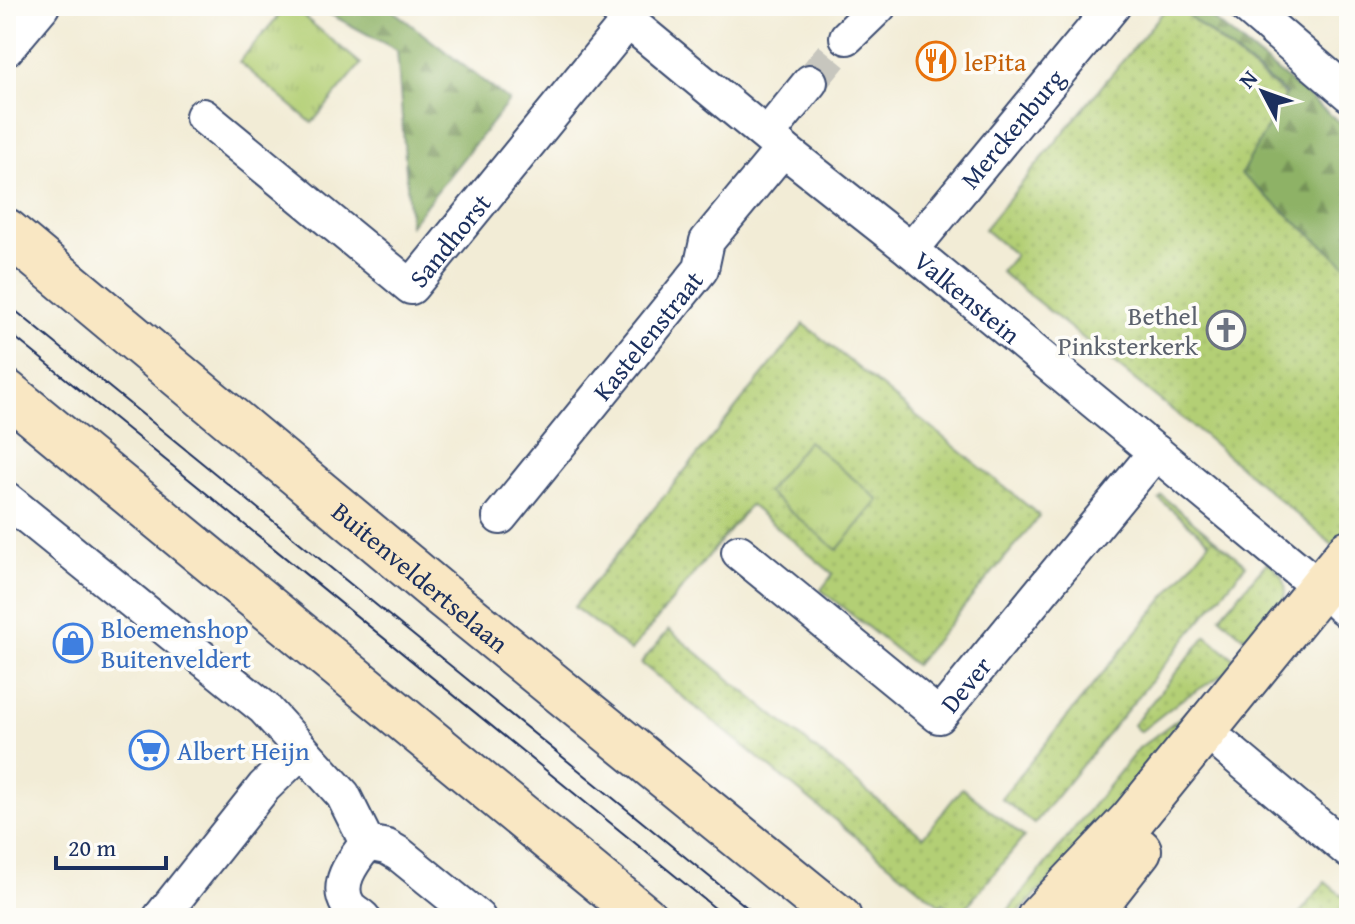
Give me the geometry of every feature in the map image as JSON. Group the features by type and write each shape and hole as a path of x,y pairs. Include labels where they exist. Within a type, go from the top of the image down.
{"main road":[{"name":"Buitenveldertselaan","path":"6,231 442,595 839,918"},
{"path":"6,392 645,918"},
{"path":"1039,918 1215,738 1281,681 1340,600 1349,552"},
{"path":"1086,918 1215,738"}],"street":[{"path":"6,49 42,6"},
{"path":"847,37 879,6"},
{"name":"Merckenburg","path":"911,250 1113,6"},
{"path":"1246,6 1349,94"},
{"name":"Valkenstein","path":"621,14 1340,600"},
{"name":"Sandhorst","path":"203,116 411,287 621,14"},
{"name":"Kastelenstraat","path":"500,517 701,269 707,241 775,142 810,82"},
{"name":"Dever","path":"739,552 939,716 1156,452"},
{"path":"6,499 264,708 343,795 367,843"},
{"path":"1215,738 1349,851"},
{"path":"160,918 264,787 302,750"},
{"path":"363,918 348,905 343,890 346,873 367,843"},
{"path":"367,843 387,847 399,854 478,918"}],"green space":[{"path":"287,6 291,6 361,64 312,123 239,62"},
{"path":"315,6 387,6 509,101 410,225 397,50"},
{"path":"1168,6 1177,6 1349,149 1349,530 1335,547 1207,438 1001,272 1015,255 984,229"},
{"path":"1189,6 1197,6 1349,130 1349,268 1241,174 1286,94 1184,12"},
{"path":"804,324 1040,516 915,665 821,590 833,574 750,505 631,651 574,607"},
{"path":"808,441 879,500 837,550 767,492"},
{"path":"1162,496 1246,565 1034,824 1001,798 1210,542 1159,499"},
{"path":"1268,561 1284,581 1284,597 1287,599 1251,643 1220,617"},
{"path":"669,630 923,837 962,788 1024,837 959,916 943,903 941,906 641,663"},
{"path":"1206,636 1237,661 1229,671 1181,700 1140,732 1133,725"},
{"path":"1191,709 1194,712 1109,818 1014,918 1006,913 1139,748"},
{"path":"1325,882 1349,901 1349,918 1296,918"}],"tunnel":[{"path":"810,82 847,37"}],"tram line":[{"path":"6,303 760,918"},
{"path":"6,330 727,918"}],"place":[{"name":"lePita","path":"936,61"},
{"name":"Bethel Pinksterkerk","path":"1226,330"},
{"name":"Bloemenshop Buitenveldert","path":"73,643"},
{"name":"Albert Heijn","path":"149,750"}]}
